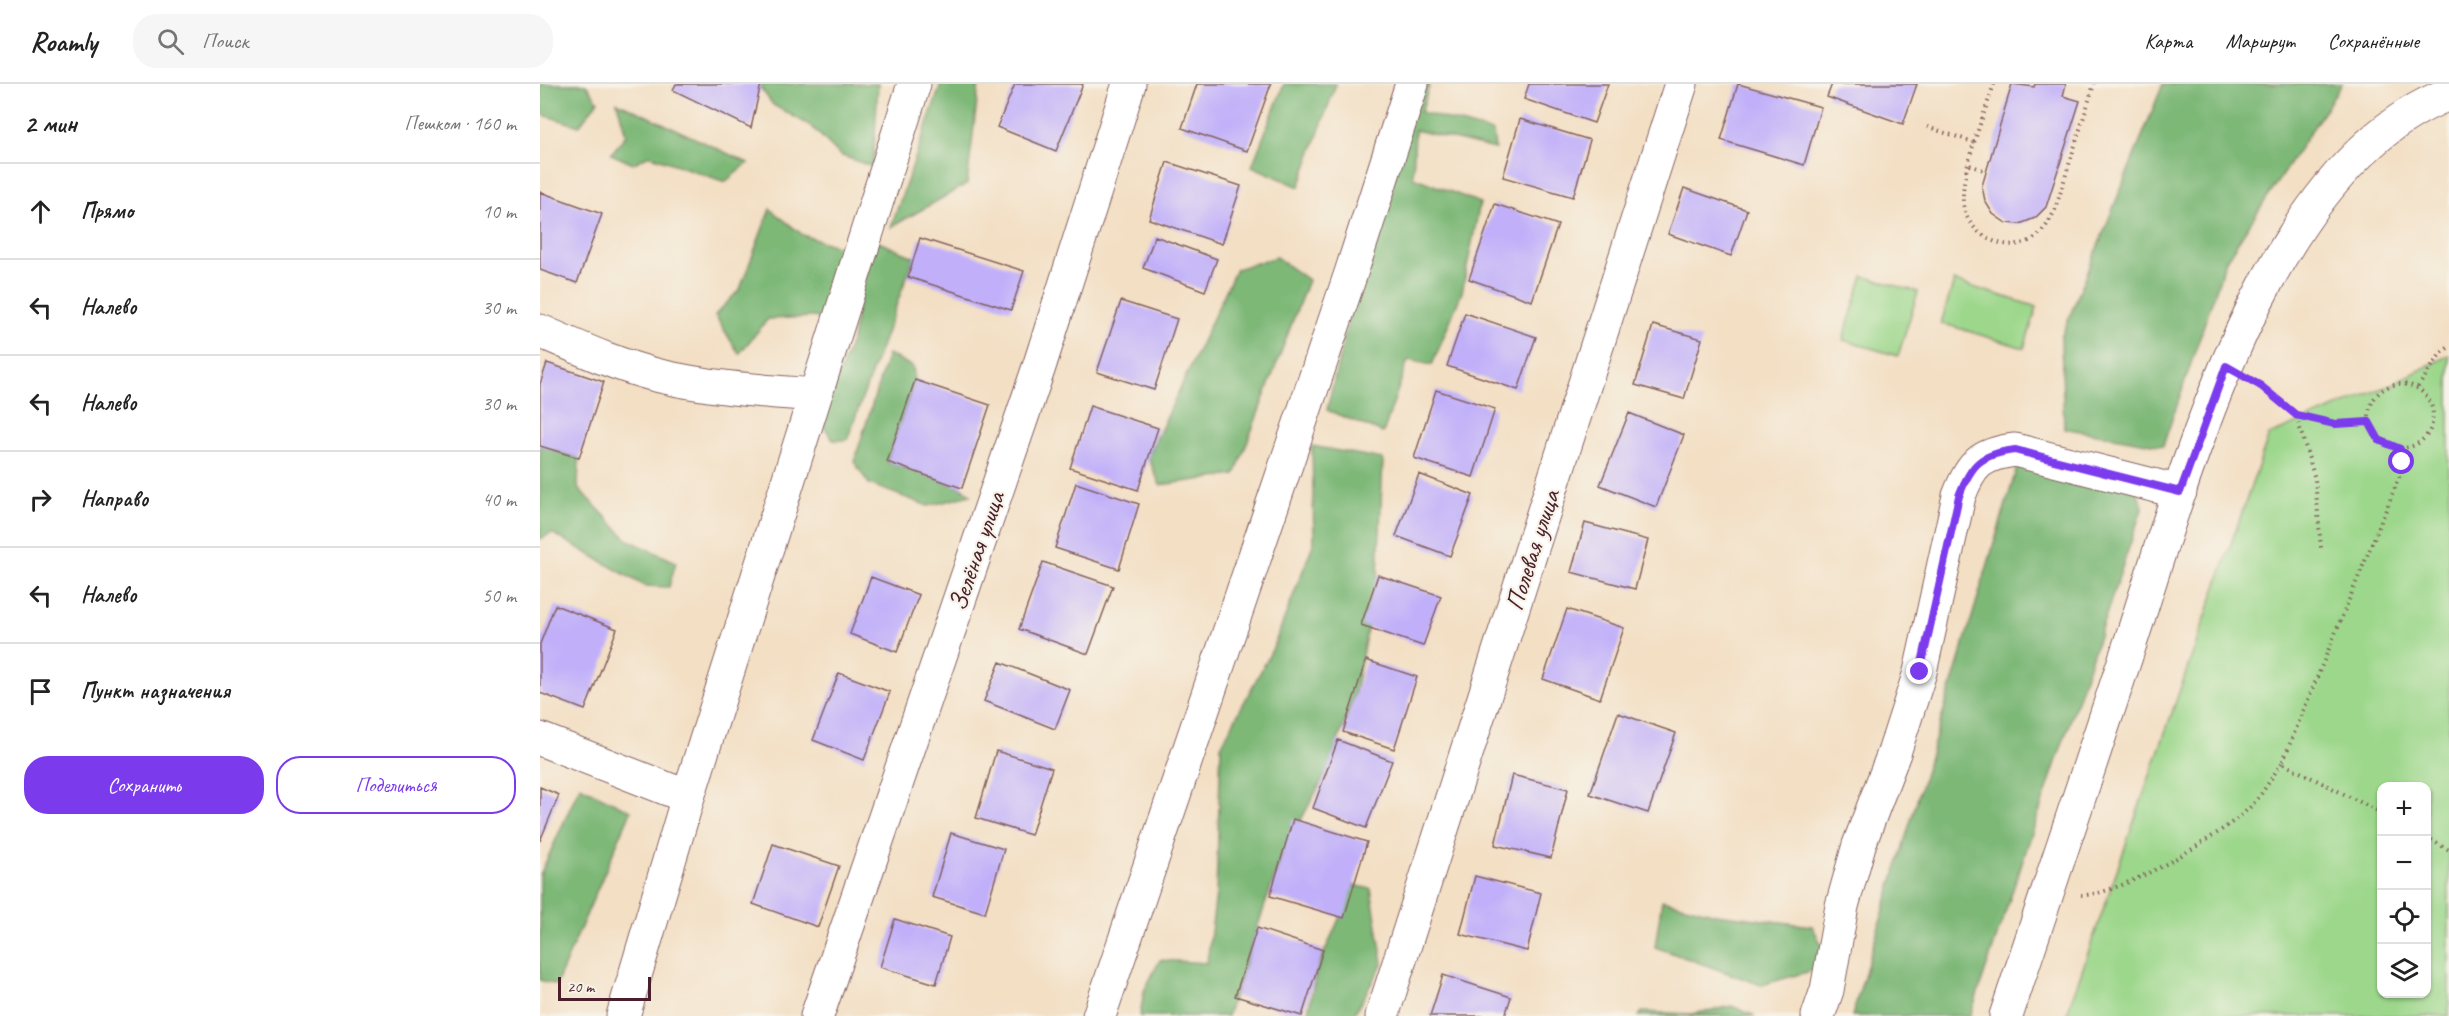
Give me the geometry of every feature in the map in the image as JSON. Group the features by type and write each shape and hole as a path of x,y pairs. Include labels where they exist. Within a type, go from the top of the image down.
{"street":[{"path":"623,1016 688,797 914,84"},
{"name":"Зелёная улица","path":"818,1016 1039,367 1130,84"},
{"path":"1099,1016 1347,285 1412,84"},
{"name":"Полевая улица","path":"1382,1016 1681,84"},
{"path":"2006,1016 2180,492 2226,366 2260,289 2305,218 2354,156 2428,94"},
{"path":"540,331 601,357 660,376 734,389 814,395"},
{"path":"1818,1016 1827,990 1842,906 1859,845 1894,753 1920,672 1959,496 1967,476 1980,460 1995,452 2015,450 2180,492"},
{"path":"540,739 688,797"}],"path":[{"path":"1994,84 1970,165 1962,202 1968,220 1981,234 1999,243 2016,245 2034,238 2046,226 2055,210 2094,84"},
{"path":"1927,127 1976,143"},
{"path":"1970,165 1986,171"},
{"path":"2418,387 2441,353 2449,347"},
{"path":"2226,366 2261,386 2296,415 2335,424 2369,422"},
{"path":"2393,384 2418,387 2427,395 2432,406 2433,418 2430,430 2422,440 2400,449 2379,440 2369,422 2370,411 2380,391 2393,384"},
{"path":"2296,415 2315,479 2321,548"},
{"path":"2048,892 2089,896 2110,891 2203,843 2252,805 2282,763 2399,478 2402,462 2400,449"},
{"path":"2282,763 2377,810"},
{"path":"2431,839 2449,850"}],"green space":[{"path":"540,84 586,84 598,101 579,126 540,114"},
{"path":"762,84 878,84 873,167 840,155 811,126 773,105 760,87"},
{"path":"941,84 979,84 967,184 891,227"},
{"path":"1284,84 1336,84 1299,187 1252,166"},
{"path":"1420,84 1430,84 1421,112 1493,132 1495,149 1415,130 1413,177 1480,203 1462,292 1432,365 1408,360 1383,433 1327,410 1350,312"},
{"path":"2163,84 2342,84 2226,260 2163,446 2064,428 2061,338"},
{"path":"617,102 748,163 725,182 649,155 633,164 611,154 626,135"},
{"path":"770,209 803,235 839,247 842,275 825,320 814,317 768,319 739,354 715,315 740,289"},
{"path":"876,241 914,257 847,440 833,440 821,422 852,339 862,283"},
{"path":"1276,257 1308,280 1235,475 1160,485 1148,457 1236,269"},
{"path":"1863,276 1918,292 1898,356 1843,340"},
{"path":"1954,281 2037,307 2024,348 1941,323"},
{"path":"888,354 913,367 915,380 887,462 962,488 971,495 928,506 869,484 854,462"},
{"path":"2449,355 2449,1016 2066,1016 2269,435 2393,384"},
{"path":"540,446 579,458 578,488 628,540 676,562 669,587 645,586 552,533 540,539"},
{"path":"1312,446 1383,459 1378,575 1354,696 1328,769 1281,858 1227,1016 1140,1016 1144,991 1160,960 1207,963 1216,894 1221,746 1273,648 1314,542"},
{"path":"2018,464 2132,480 2143,506 1970,1016 1852,1016"},
{"path":"580,786 631,811 556,985 540,980 540,875"},
{"path":"1354,885 1371,889 1383,963 1353,1016 1307,1016 1317,969"},
{"path":"1662,900 1716,914 1812,926 1832,965 1761,985 1655,947"},
{"path":"1732,1006 1755,1016 1639,1016 1642,1012 1692,1014"}],"building":[{"path":"676,84 761,84 751,128 673,90"},
{"path":"1015,84 1083,84 1056,151 997,127"},
{"path":"1197,84 1271,84 1247,151 1182,128"},
{"path":"1529,84 1608,84 1594,123 1524,99"},
{"path":"1738,84 1821,107 1804,165 1721,140"},
{"path":"1832,84 1917,84 1903,124 1827,97"},
{"path":"2012,84 2034,87 2035,84 2066,84 2063,96 2080,101 2046,207 2035,218 2020,224 2006,223 1993,214 1985,201 1982,186"},
{"path":"1520,119 1590,140 1573,197 1503,177"},
{"path":"1167,162 1241,186 1222,244 1149,219"},
{"path":"1684,188 1747,210 1731,256 1668,234"},
{"path":"540,192 602,214 577,283 540,270"},
{"path":"1495,204 1558,225 1532,301 1469,279"},
{"path":"1155,236 1217,259 1205,291 1143,268"},
{"path":"920,238 1024,271 1011,310 908,277"},
{"path":"1121,301 1177,319 1154,390 1097,372"},
{"path":"1465,313 1536,337 1518,390 1447,366"},
{"path":"1653,325 1702,339 1684,399 1635,385"},
{"path":"547,363 604,382 579,458 540,446 540,384"},
{"path":"915,380 990,405 962,488 887,462"},
{"path":"1436,390 1495,409 1473,477 1414,458"},
{"path":"1090,406 1158,428 1138,490 1070,468"},
{"path":"1629,413 1684,435 1656,507 1600,485"},
{"path":"1419,474 1473,495 1450,556 1396,536"},
{"path":"1076,483 1139,504 1119,569 1055,548"},
{"path":"1585,523 1648,540 1635,589 1571,572"},
{"path":"1043,562 1113,586 1088,654 1019,629"},
{"path":"1378,575 1441,596 1423,646 1361,625"},
{"path":"871,577 919,595 897,652 850,634"},
{"path":"555,605 617,629 585,710 540,693 540,644"},
{"path":"1567,609 1624,628 1600,699 1543,679"},
{"path":"1366,660 1417,677 1394,749 1343,732"},
{"path":"1000,662 1070,690 1055,729 984,701"},
{"path":"839,673 890,692 864,760 813,740"},
{"path":"1618,713 1676,733 1648,813 1590,794"},
{"path":"1338,740 1392,761 1366,828 1313,808"},
{"path":"996,751 1052,768 1031,835 976,818"},
{"path":"1512,775 1568,789 1551,858 1495,845"},
{"path":"540,787 559,795 540,841"},
{"path":"1293,819 1367,842 1344,918 1270,896"},
{"path":"951,833 1004,849 985,913 932,897"},
{"path":"773,844 839,866 818,927 753,904"},
{"path":"1475,876 1541,893 1527,951 1460,934"},
{"path":"895,919 950,937 936,984 880,967"},
{"path":"1257,928 1323,950 1302,1016 1235,996"},
{"path":"1443,975 1511,997 1505,1016 1430,1016"}],"route":[{"path":"1920,672 1959,496 1967,476 1980,460 1995,452 2015,450 2180,492 2226,366 2261,386 2296,415 2335,424 2369,422 2379,440 2400,449 2402,462"}]}
